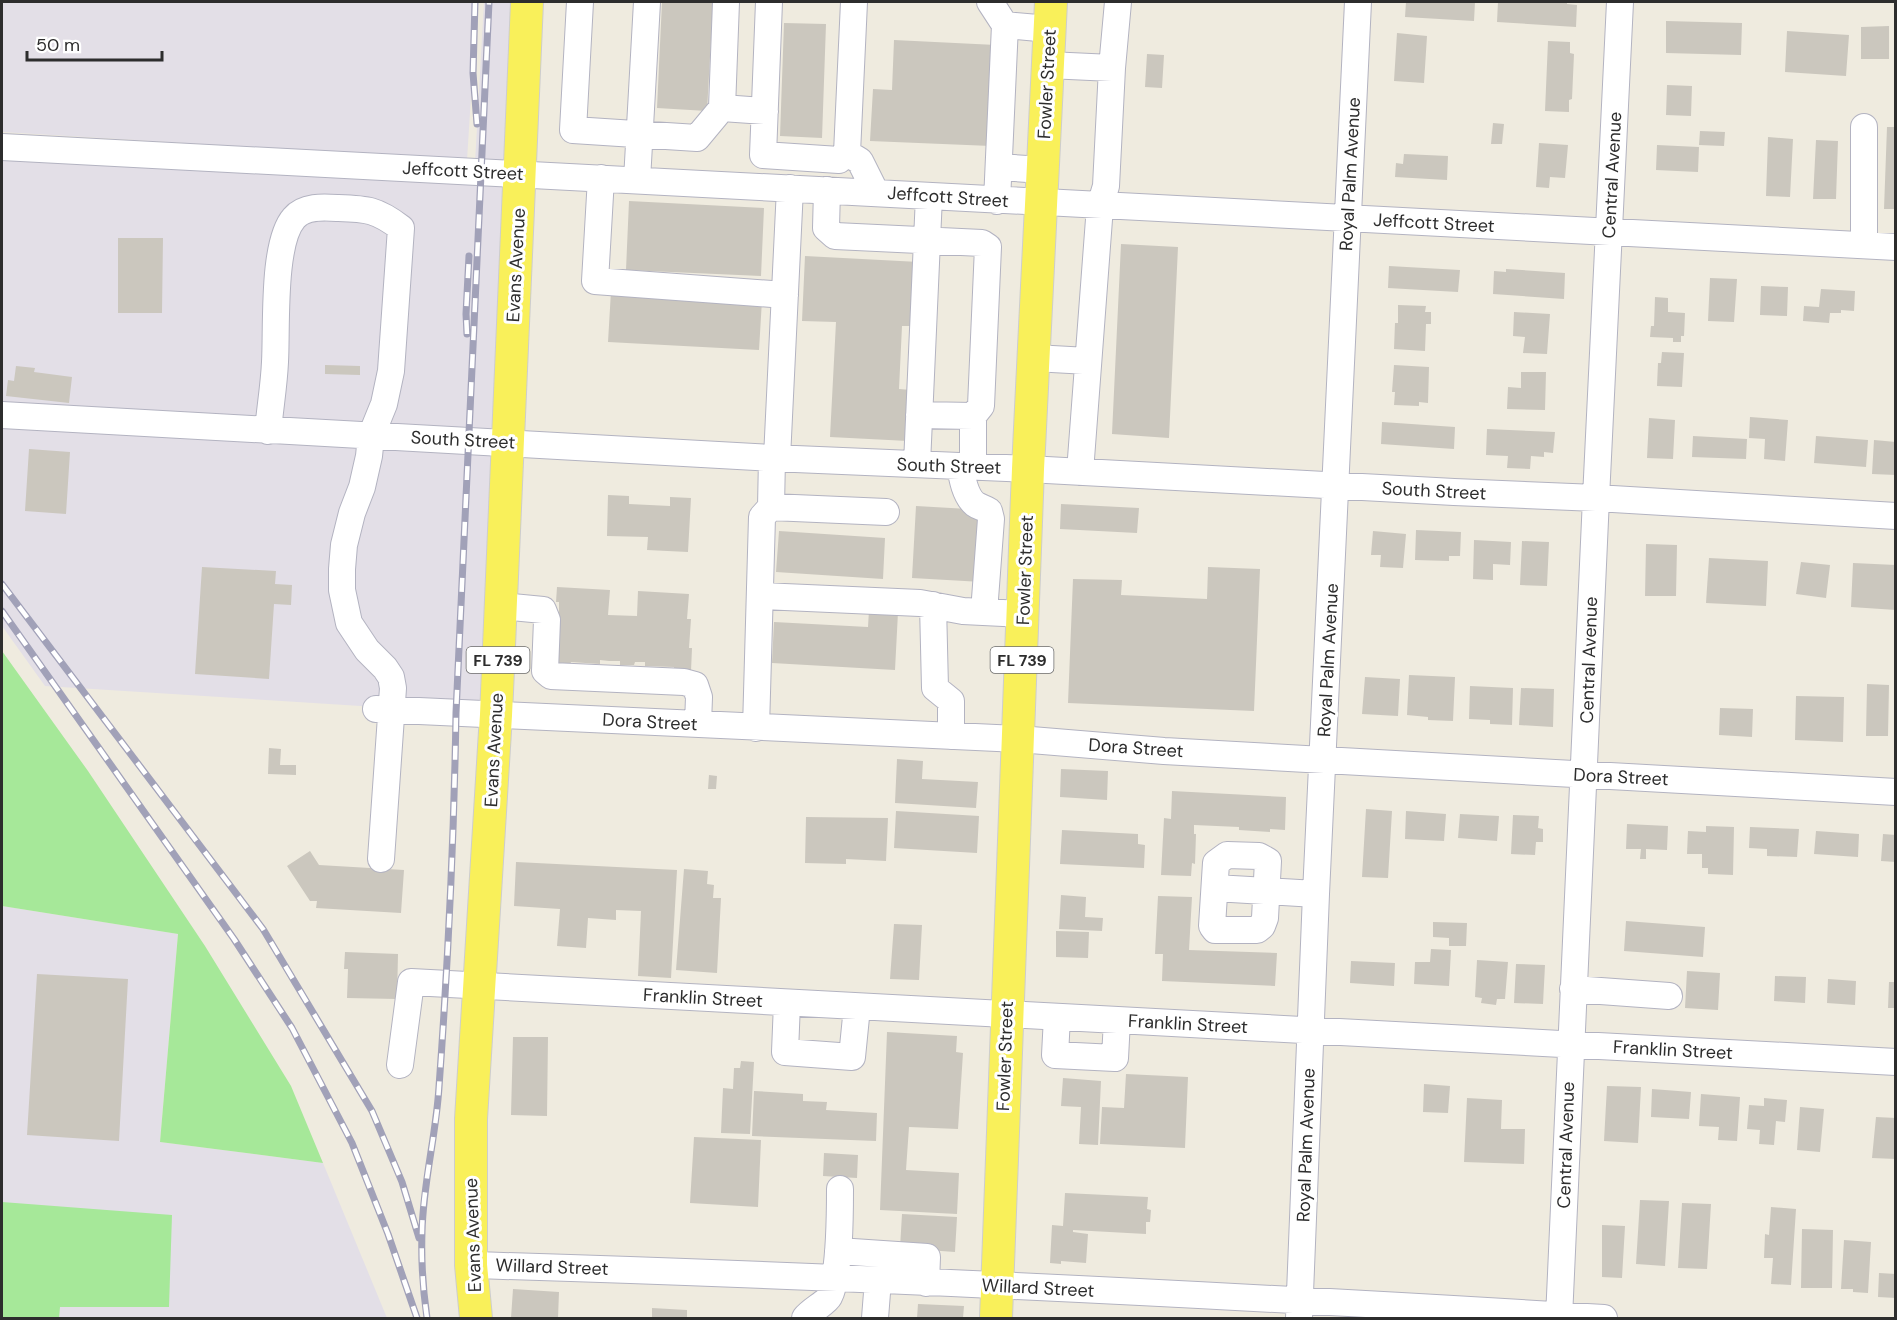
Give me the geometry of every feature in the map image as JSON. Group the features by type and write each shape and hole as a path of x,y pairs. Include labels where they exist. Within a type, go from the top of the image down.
{"main road":[{"name":"Evans Avenue","path":"476,1318 472,1272 471,1119 496,715 527,2"},
{"name":"Fowler Street","path":"996,1318 1028,469 1050,15"},
{"path":"461,1318 472,1272"}],"street":[{"path":"579,2 573,130 697,138 722,108 726,2"},
{"path":"638,180 647,2"},
{"path":"769,2 763,155 839,160 847,153 854,2"},
{"path":"990,2 1005,25 997,201"},
{"path":"1080,472 1100,206 1106,186 1118,2"},
{"name":"Royal Palm Avenue","path":"1300,1310 1316,894 1358,2"},
{"name":"Central Avenue","path":"1559,1318 1620,2"},
{"path":"1005,25 1050,15"},
{"path":"1048,65 1112,68"},
{"path":"722,108 765,111"},
{"path":"1864,127 1864,245"},
{"name":"Jeffcott Street","path":"2,147 1896,247"},
{"path":"847,153 860,161 876,193"},
{"path":"999,167 1042,170"},
{"path":"602,178 595,281 785,294"},
{"path":"756,728 762,517 771,507 790,188"},
{"path":"827,190 826,228 835,236 982,243 988,248 981,406 973,416 963,481 970,499 977,506 986,508 991,519 984,612"},
{"path":"917,464 929,196"},
{"path":"268,431 275,365 279,262 285,233 295,216 317,207 368,209 387,217 401,228 391,371 384,404 371,436 362,487 352,513 344,545 342,590 349,622 367,650 391,677 393,688 383,709 381,859"},
{"path":"1034,358 1088,361"},
{"name":"South Street","path":"2,415 775,458 1596,498 1896,516"},
{"path":"919,415 973,416"},
{"path":"771,507 886,512"},
{"path":"760,596 887,601 1023,614"},
{"path":"933,605 935,688 951,701 951,736"},
{"path":"501,606 543,610 547,620 545,670 551,676 684,682 695,685 699,697 698,724"},
{"name":"Dora Street","path":"383,709 1019,739 1164,751 1896,792"},
{"path":"1227,855 1259,856 1269,861 1265,918 1262,926 1257,930 1215,930 1212,926 1215,888 1216,863 1220,858 1227,855"},
{"path":"1215,888 1316,894"},
{"name":"Franklin Street","path":"400,1065 411,982 1896,1062"},
{"path":"1573,990 1669,996"},
{"path":"787,1003 784,1052 852,1057 857,1007"},
{"path":"1057,1017 1055,1055 1115,1058 1117,1020"},
{"path":"805,1318 829,1297 838,1251 840,1189"},
{"path":"838,1251 927,1257 926,1283"},
{"name":"Willard Street","path":"472,1272 677,1270 997,1287 1300,1310 1604,1318"},
{"path":"875,1318 878,1280"}],"shaded area":[{"path":"2,2 477,2 467,160 2,132"},
{"path":"484,2 518,2 487,714 45,686 2,626 2,141 475,163"},
{"path":"2,906 178,934 160,1142 323,1163 387,1318 2,1318"}],"green space":[{"path":"2,651 88,771 205,946 291,1086 323,1163 160,1142 178,934 2,906"},
{"path":"2,1202 172,1215 169,1307 60,1307 59,1318 2,1318"}],"building":[{"path":"662,2 713,2 707,111 657,108"},
{"path":"1406,2 1475,2 1474,21 1405,17"},
{"path":"1498,2 1567,2 1567,4 1577,5 1576,27 1497,22"},
{"path":"1666,21 1742,23 1741,55 1666,53"},
{"path":"784,23 826,24 822,138 780,136"},
{"path":"1889,26 1889,59 1861,59 1861,27"},
{"path":"1787,31 1849,35 1846,76 1785,72"},
{"path":"1397,33 1427,36 1424,83 1394,81"},
{"path":"894,40 996,45 991,146 870,141 873,89 892,90"},
{"path":"1548,41 1570,42 1570,53 1574,54 1572,99 1569,100 1569,112 1545,111"},
{"path":"1147,54 1164,55 1162,88 1145,87"},
{"path":"1667,85 1692,86 1691,116 1666,115"},
{"path":"1493,123 1504,124 1502,144 1491,144"},
{"path":"1887,127 1896,127 1896,209 1884,209"},
{"path":"1700,131 1725,132 1724,146 1699,145"},
{"path":"1768,137 1793,139 1790,197 1766,196"},
{"path":"1816,140 1838,141 1836,199 1813,199"},
{"path":"1539,143 1568,145 1565,178 1550,177 1549,188 1536,187"},
{"path":"1657,145 1699,147 1698,172 1656,170"},
{"path":"1404,154 1448,156 1447,180 1395,177 1396,163 1403,164"},
{"path":"629,201 764,208 761,276 626,270"},
{"path":"118,238 163,238 162,313 118,313"},
{"path":"1121,244 1178,247 1169,438 1112,434"},
{"path":"805,256 919,262 916,326 902,326 899,389 911,390 908,441 830,437 836,322 802,321"},
{"path":"1389,266 1460,270 1458,292 1388,288"},
{"path":"1506,269 1565,273 1564,299 1493,294 1494,271 1506,272"},
{"path":"1710,278 1737,279 1734,322 1708,321"},
{"path":"1761,286 1788,287 1787,316 1760,315"},
{"path":"1821,289 1855,291 1854,311 1841,310 1841,313 1830,313 1829,323 1803,321 1804,306 1819,307"},
{"path":"611,291 762,300 759,350 608,342"},
{"path":"1655,297 1668,298 1668,312 1685,313 1684,336 1681,336 1681,342 1673,342 1673,338 1650,337 1651,326 1654,326"},
{"path":"1398,305 1426,306 1425,312 1431,312 1431,324 1426,324 1425,351 1394,349"},
{"path":"1514,312 1550,314 1547,354 1523,353 1525,337 1513,336"},
{"path":"1662,352 1684,353 1682,387 1657,386 1658,363 1661,363"},
{"path":"325,365 360,366 360,375 325,374"},
{"path":"1394,365 1429,367 1428,403 1419,402 1419,406 1394,405 1395,392 1392,392"},
{"path":"16,366 35,368 34,372 72,377 69,403 6,396 8,380 14,381"},
{"path":"1521,372 1546,372 1545,410 1507,409 1508,387 1521,388"},
{"path":"1750,417 1788,420 1785,461 1764,459 1765,439 1749,438"},
{"path":"1649,418 1675,420 1673,459 1647,458"},
{"path":"1382,422 1455,427 1454,449 1381,444"},
{"path":"1487,429 1555,432 1553,453 1544,452 1544,457 1531,456 1530,469 1507,468 1508,456 1486,455"},
{"path":"1693,436 1747,439 1746,459 1692,457"},
{"path":"1816,436 1868,440 1866,467 1814,463"},
{"path":"1874,440 1896,442 1896,475 1872,474"},
{"path":"29,449 70,452 66,514 25,511"},
{"path":"608,495 629,496 629,504 670,506 670,497 691,498 688,552 647,550 648,537 607,536"},
{"path":"1061,504 1139,508 1137,533 1060,529"},
{"path":"916,506 986,510 982,582 912,578"},
{"path":"1416,530 1461,532 1460,556 1449,556 1449,561 1415,560"},
{"path":"779,531 885,538 883,579 776,572"},
{"path":"1373,531 1406,534 1403,568 1380,567 1381,555 1371,555"},
{"path":"1474,540 1511,542 1510,565 1493,564 1493,580 1473,579"},
{"path":"1522,541 1549,542 1547,586 1520,585"},
{"path":"1646,544 1677,545 1676,596 1645,596"},
{"path":"1709,558 1768,561 1766,606 1706,603"},
{"path":"1801,562 1830,565 1826,598 1796,594"},
{"path":"1853,563 1896,565 1896,610 1851,607"},
{"path":"202,567 276,571 275,584 292,585 291,605 274,604 269,679 195,674"},
{"path":"1208,567 1260,569 1254,711 1068,703 1073,579 1122,580 1121,595 1207,599"},
{"path":"557,587 610,590 608,615 637,616 638,591 689,594 687,619 691,619 689,648 692,648 691,671 674,670 674,667 645,666 645,662 620,665 620,661 600,660 600,664 571,662 570,665 553,664 559,612 559,602 556,602"},
{"path":"869,610 898,612 895,670 772,663 774,622 868,627"},
{"path":"1409,675 1455,677 1453,721 1428,720 1428,717 1407,715"},
{"path":"1365,677 1400,679 1398,716 1362,714"},
{"path":"1867,684 1889,685 1888,736 1866,736"},
{"path":"1470,686 1513,688 1512,725 1490,724 1490,720 1469,719"},
{"path":"1521,688 1554,689 1553,727 1519,725"},
{"path":"1796,696 1844,697 1843,742 1795,740"},
{"path":"1720,708 1753,709 1752,737 1719,735"},
{"path":"269,748 281,749 280,765 296,765 296,775 268,774"},
{"path":"897,759 923,761 922,779 978,782 976,808 895,803"},
{"path":"1061,769 1108,771 1107,800 1060,797"},
{"path":"709,775 717,776 716,789 708,789"},
{"path":"1172,791 1286,797 1285,830 1270,829 1270,832 1239,830 1239,827 1194,825 1195,864 1192,863 1191,876 1161,875 1164,818 1171,819"},
{"path":"1366,809 1392,811 1388,878 1362,877"},
{"path":"896,811 979,816 977,853 894,848"},
{"path":"1406,811 1446,814 1444,841 1405,839"},
{"path":"1460,814 1499,816 1497,841 1458,838"},
{"path":"1513,815 1539,816 1538,828 1543,829 1543,842 1536,842 1535,855 1511,854"},
{"path":"806,817 888,818 886,861 846,859 846,864 805,863"},
{"path":"1627,824 1668,826 1667,850 1646,849 1646,859 1640,859 1641,849 1626,849"},
{"path":"1706,826 1734,827 1733,875 1708,874 1708,868 1702,868 1702,854 1687,854 1688,831 1706,832"},
{"path":"1750,827 1799,829 1797,857 1767,856 1767,849 1749,848"},
{"path":"1062,830 1138,834 1138,844 1145,845 1144,868 1060,864"},
{"path":"1816,831 1859,834 1858,857 1814,854"},
{"path":"1883,834 1896,835 1896,862 1881,861"},
{"path":"310,851 319,865 404,870 401,913 316,908 317,901 310,901 287,866"},
{"path":"516,862 677,870 671,978 638,976 641,911 616,910 616,920 588,918 586,948 557,946 560,909 514,906"},
{"path":"684,869 708,871 707,884 714,885 713,898 721,898 717,973 676,970"},
{"path":"1061,895 1086,897 1085,917 1103,918 1102,931 1059,929"},
{"path":"1158,896 1192,897 1189,950 1277,953 1275,986 1162,981 1163,954 1155,954"},
{"path":"1626,921 1705,927 1703,957 1624,951"},
{"path":"1433,922 1467,923 1466,946 1449,946 1449,938 1433,937"},
{"path":"894,924 922,925 919,980 890,979"},
{"path":"1056,931 1089,932 1088,958 1056,957"},
{"path":"1431,949 1451,950 1449,986 1414,984 1415,962 1430,962"},
{"path":"345,952 398,954 397,999 347,998 348,969 344,969"},
{"path":"1477,960 1508,962 1505,999 1497,999 1496,1005 1481,1003 1482,998 1475,997"},
{"path":"1351,961 1395,963 1394,986 1350,983"},
{"path":"1516,964 1545,965 1543,1004 1514,1003"},
{"path":"1687,971 1720,973 1718,1010 1685,1008"},
{"path":"37,974 128,979 119,1141 27,1135"},
{"path":"1775,976 1806,977 1805,1003 1774,1001"},
{"path":"1828,979 1856,981 1855,1005 1827,1003"},
{"path":"1889,982 1896,982 1896,1008 1888,1008"},
{"path":"887,1032 957,1036 956,1052 963,1053 958,1129 909,1127 906,1170 959,1173 957,1214 880,1210"},
{"path":"513,1037 548,1037 547,1116 511,1115"},
{"path":"741,1061 754,1062 750,1134 721,1133 723,1088 733,1089 734,1068 740,1068"},
{"path":"1126,1074 1188,1077 1185,1148 1100,1144 1102,1107 1124,1108"},
{"path":"1063,1078 1101,1081 1098,1145 1079,1144 1081,1107 1061,1106"},
{"path":"1424,1084 1450,1086 1448,1113 1423,1112"},
{"path":"1607,1086 1641,1087 1638,1143 1604,1141"},
{"path":"1652,1089 1691,1092 1689,1119 1651,1117"},
{"path":"754,1091 803,1094 803,1101 827,1102 826,1110 877,1113 876,1141 752,1136"},
{"path":"1701,1094 1740,1097 1737,1141 1718,1140 1719,1127 1699,1126"},
{"path":"1467,1098 1502,1100 1501,1129 1525,1129 1524,1164 1464,1162"},
{"path":"1764,1098 1787,1100 1785,1122 1776,1121 1774,1145 1759,1144 1760,1130 1747,1129 1749,1105 1764,1106"},
{"path":"1800,1107 1824,1109 1820,1152 1797,1150"},
{"path":"1876,1117 1896,1118 1896,1159 1872,1158"},
{"path":"694,1137 761,1140 758,1207 690,1203"},
{"path":"824,1153 858,1155 857,1178 823,1176"},
{"path":"1065,1193 1148,1197 1147,1209 1151,1210 1150,1222 1146,1222 1146,1234 1073,1230 1073,1232 1088,1234 1086,1263 1061,1261 1061,1264 1050,1263 1052,1225 1063,1226"},
{"path":"1640,1200 1669,1201 1665,1266 1636,1264"},
{"path":"1682,1203 1711,1204 1707,1269 1678,1268"},
{"path":"1771,1207 1796,1209 1791,1285 1771,1284 1773,1258 1764,1258 1765,1234 1769,1235"},
{"path":"902,1214 957,1217 955,1252 900,1248"},
{"path":"1602,1225 1625,1226 1622,1278 1602,1277"},
{"path":"1802,1229 1833,1230 1832,1288 1801,1288"},
{"path":"1844,1240 1871,1242 1868,1293 1841,1289"},
{"path":"1879,1273 1896,1274 1896,1298 1878,1297"},
{"path":"513,1289 559,1292 558,1318 511,1318"},
{"path":"918,1304 964,1306 963,1318 917,1318"},
{"path":"652,1308 687,1310 687,1318 652,1318"}],"railway":[{"path":"475,2 473,73 477,124"},
{"path":"427,1318 422,1232 437,1105 448,947 456,713 489,2"},
{"path":"467,334 469,256"},
{"path":"2,584 263,929 372,1111 402,1182 419,1238"},
{"path":"2,611 234,939 292,1028 352,1143 388,1234 417,1318"}]}
